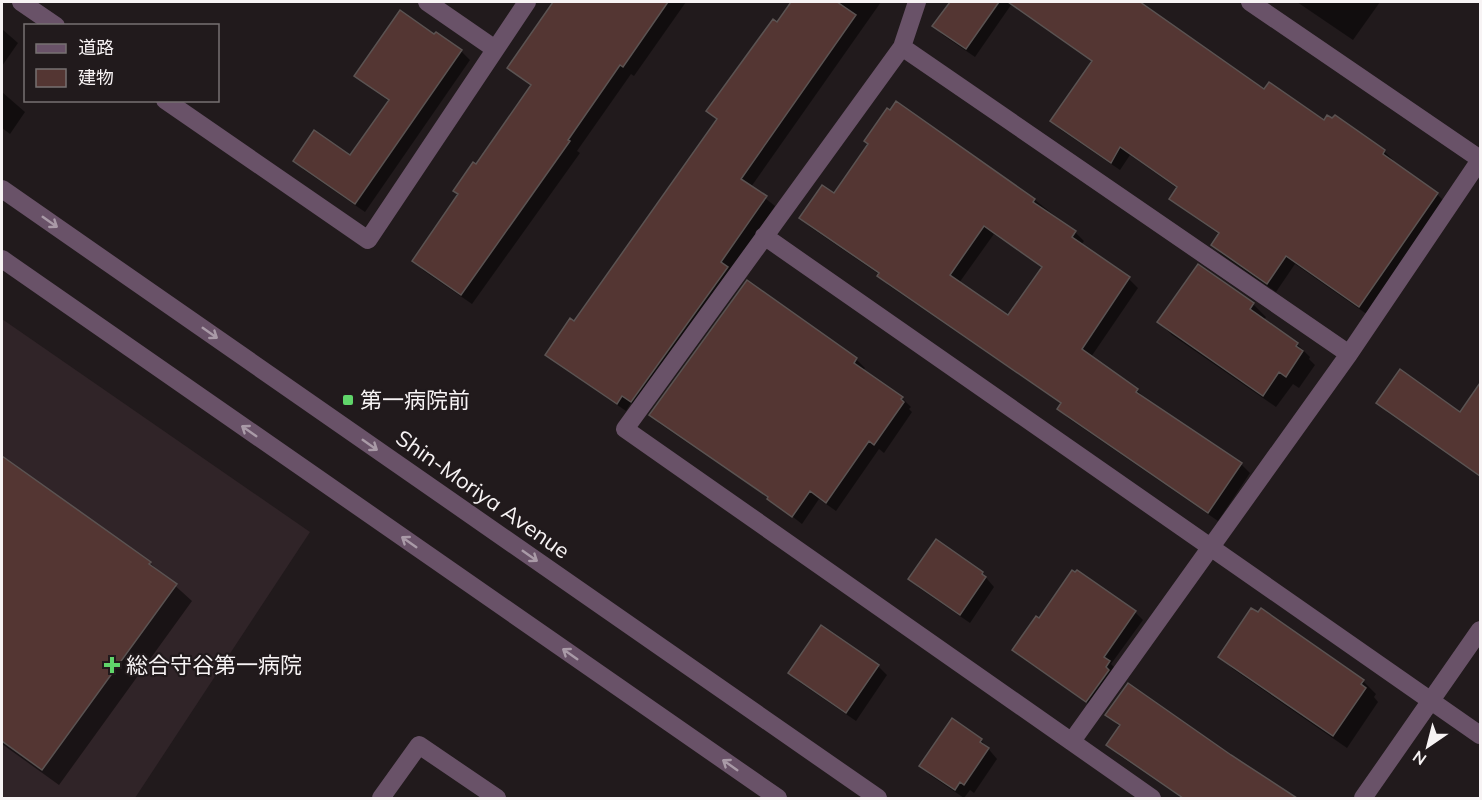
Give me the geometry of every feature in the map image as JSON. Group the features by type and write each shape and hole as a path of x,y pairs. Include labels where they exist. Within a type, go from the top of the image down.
{"street":[{"path":"21,2 53,24"},
{"path":"427,2 495,49"},
{"path":"168,102 368,240 527,2"},
{"path":"917,2 902,47 625,429 1152,798"},
{"path":"1072,741 1349,354 1480,159 1250,2"},
{"path":"902,47 1349,354"},
{"name":"Shin-Moriya Avenue","path":"2,189 878,798"},
{"path":"764,236 1480,735"},
{"path":"2,259 778,798"},
{"path":"1363,798 1480,630"},
{"path":"381,798 420,745 497,798"}],"shaded area":[{"name":"総合守谷第一病院","path":"2,319 310,532 135,798 2,798"}],"building":[{"path":"553,2 668,2 623,67 620,65 568,140 570,141 461,295 412,261 458,194 453,191 473,162 476,164 531,85 507,68"},
{"path":"791,2 837,2 856,15 741,179 767,196 721,262 728,267 631,402 622,396 617,404 545,355 570,318 574,321 717,119 706,111 773,19 777,22"},
{"path":"950,2 999,2 966,49 932,26"},
{"path":"1008,2 1140,2 1264,89 1269,82 1324,120 1327,115 1332,118 1335,115 1385,150 1383,154 1438,193 1359,307 1286,256 1267,284 1211,245 1219,233 1169,199 1177,187 1120,147 1111,163 1050,121 1092,61"},
{"path":"400,10 462,50 355,204 293,161 314,130 350,155 389,100 354,76"},
{"path":"896,101 1035,199 1033,202 1076,231 1072,237 1130,277 1082,349 1138,389 1136,392 1242,463 1208,513 1057,409 1061,403 877,276 879,273 799,218 822,185 834,193 868,144 864,141 887,108 890,110","holes":["984,226 1042,267 1008,315 950,275"]},
{"path":"1198,264 1254,303 1250,309 1298,343 1296,346 1303,351 1286,377 1279,372 1263,396 1157,322"},
{"path":"747,280 857,358 854,363 903,397 901,399 904,402 874,445 869,441 826,503 810,491 792,517 767,499 768,497 649,415"},
{"path":"1400,369 1460,412 1480,383 1480,476 1376,403"},
{"path":"2,456 151,562 149,564 177,584 42,770 2,741"},
{"path":"936,539 983,572 982,574 986,577 960,615 908,579"},
{"path":"1072,570 1075,572 1077,570 1136,611 1104,657 1110,661 1106,667 1109,670 1086,702 1012,650 1036,616 1039,618"},
{"path":"1251,608 1258,612 1261,608 1364,680 1361,684 1366,688 1333,736 1218,657"},
{"path":"821,625 879,665 846,713 788,673"},
{"path":"1128,683 1297,798 1183,798 1106,745 1120,725 1105,715"},
{"path":"952,718 982,739 980,742 989,748 964,785 960,782 955,790 919,766"}],"place":[{"name":"第一病院前","path":"348,400"},
{"name":"総合守谷第一病院","path":"112,665"}]}
